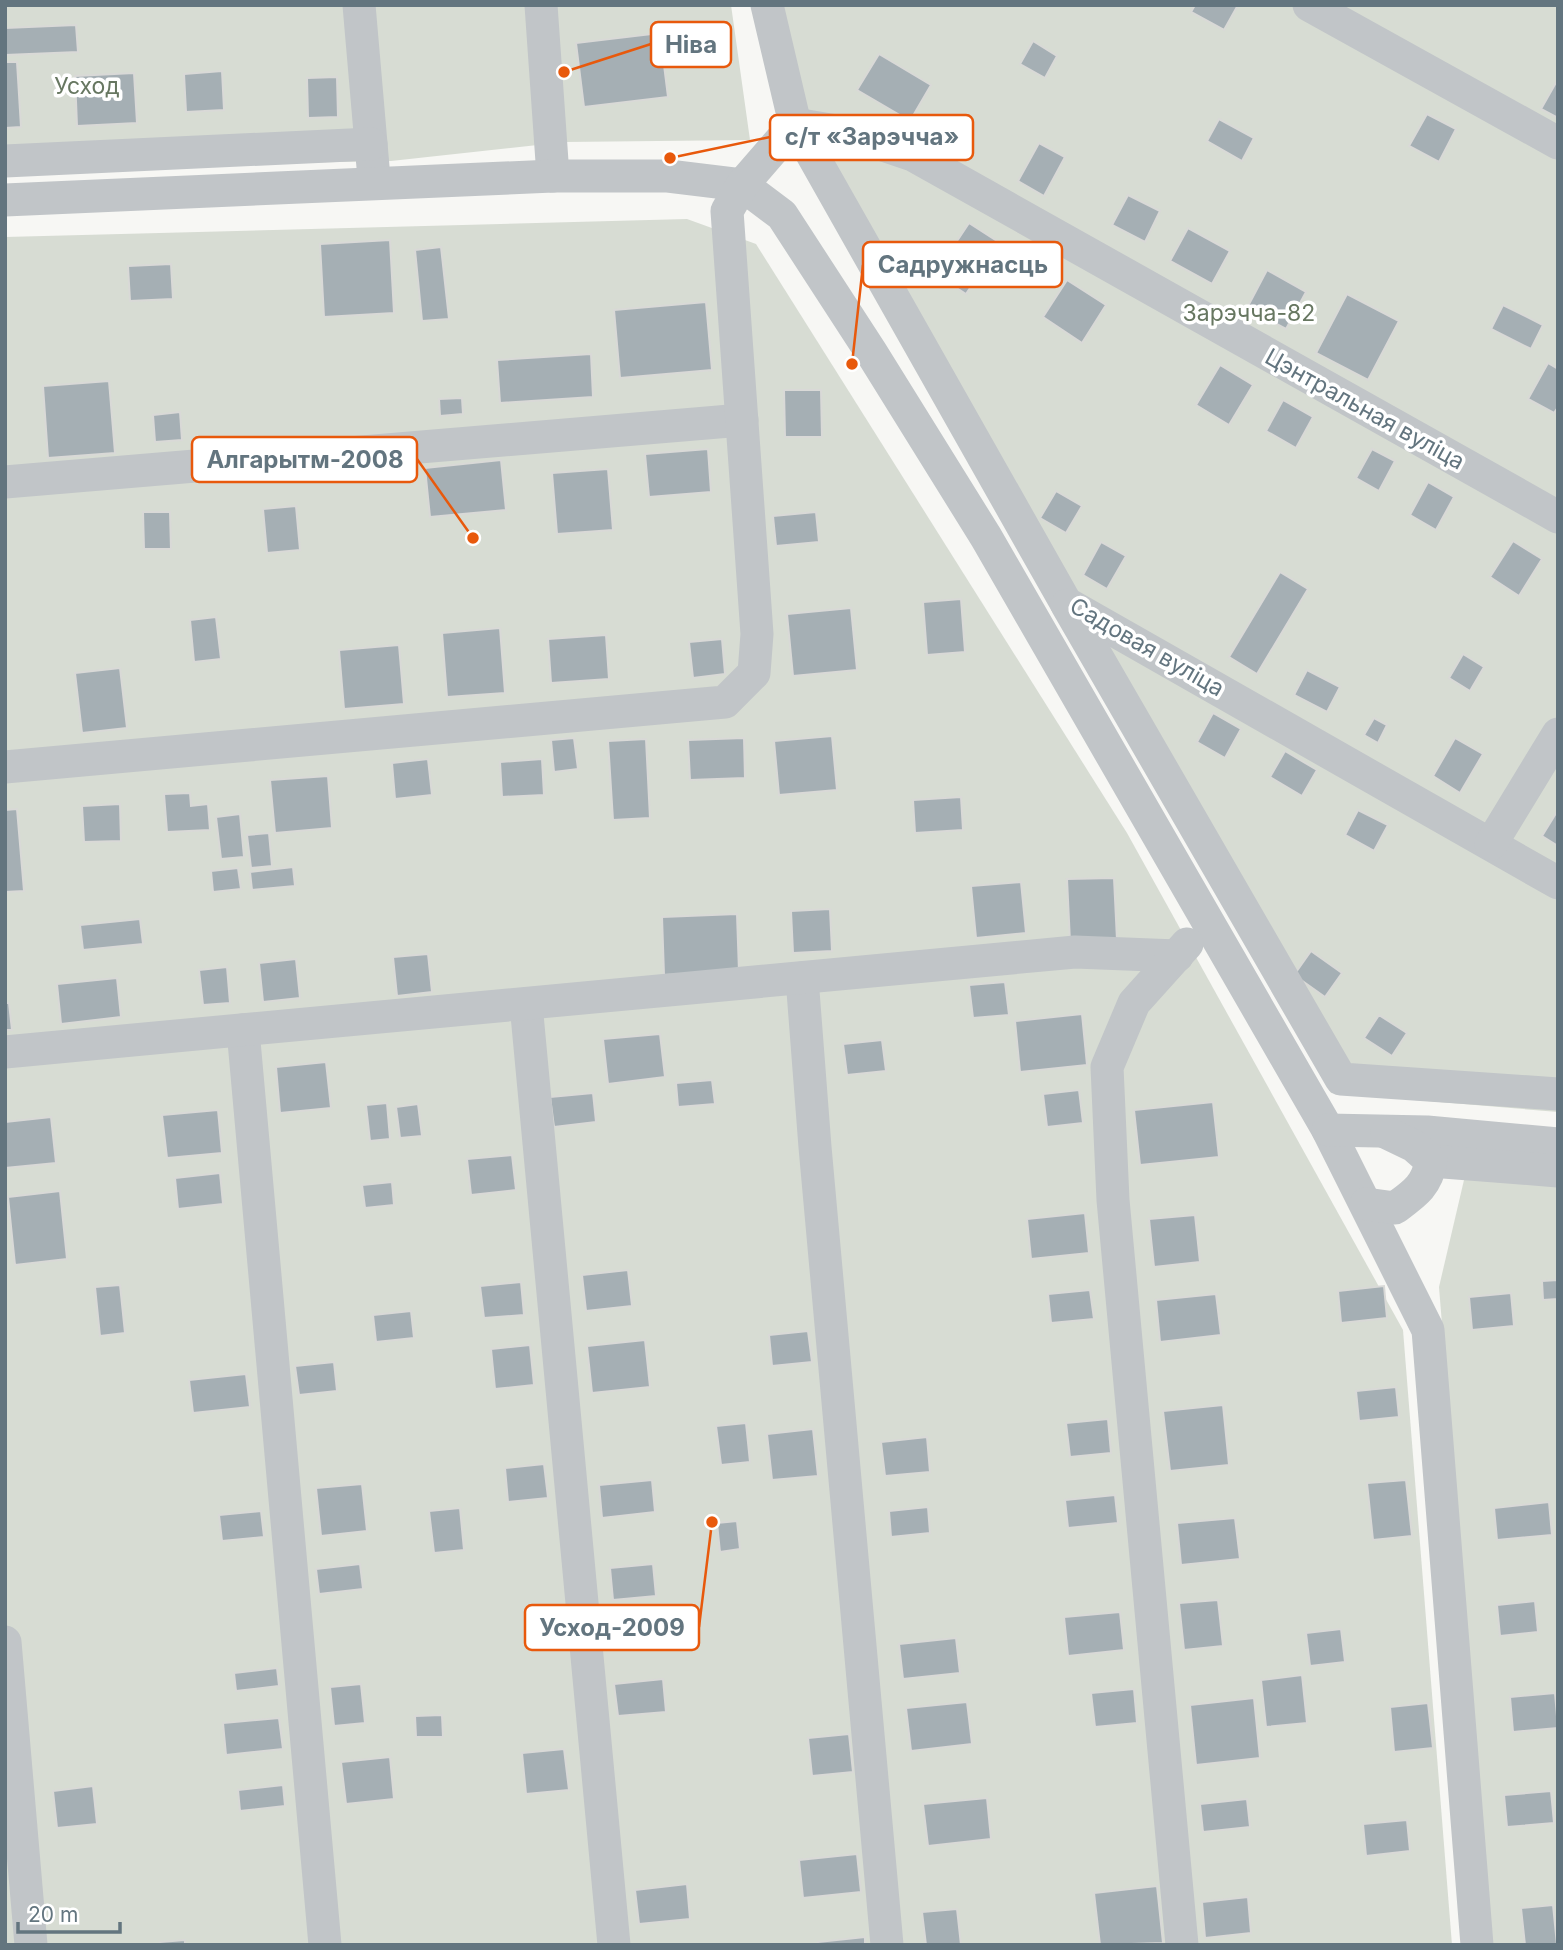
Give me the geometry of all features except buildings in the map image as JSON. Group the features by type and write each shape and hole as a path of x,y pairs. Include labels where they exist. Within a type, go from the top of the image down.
{"street":[{"path":"359,5 374,184"},
{"path":"541,5 553,176"},
{"name":"Садовая вуліца","path":"767,5 795,124 1066,603 1558,883"},
{"path":"1309,5 1558,143"},
{"path":"5,767 725,702 754,673 757,634 727,211 742,185 795,124"},
{"name":"Цэнтральная вуліца","path":"795,124 848,134 913,155 1558,517"},
{"path":"5,161 371,144"},
{"path":"5,200 553,176 668,176 742,185 782,215 986,537 1328,1130 1429,1330 1477,1945"},
{"path":"5,482 742,420"},
{"path":"1066,603 1341,1079 1558,1094"},
{"path":"1491,844 1558,734"},
{"path":"1182,1945 1113,1200 1107,1067 1134,1003 1208,922"},
{"path":"5,1052 1075,952 1177,956"},
{"path":"802,978 887,1945"},
{"path":"526,1004 614,1945"},
{"path":"243,1030 325,1945"},
{"path":"1328,1130 1427,1132 1558,1144"},
{"path":"1387,1133 1414,1146 1430,1161 1558,1171"},
{"path":"1366,1204 1395,1208 1414,1194 1428,1177 1430,1161"},
{"path":"5,1642 31,1945"},
{"path":"5,1910 8,1945"}],"green space":[{"name":"Усход","path":"5,5 731,5 750,140 565,142 391,161 5,168"},
{"name":"Зарэчча-82","path":"782,5 1558,5 1558,1112 1331,1093 827,191"},
{"path":"687,219 756,244 1127,833 1403,1330 1452,1945 5,1945 5,237"},
{"path":"1471,1150 1558,1157 1558,1945 1492,1945 1439,1287"}],"place":[{"name":"Ніва","path":"564,72"},
{"name":"с/т «Зарэчча»","path":"670,158"},
{"name":"Садружнасць","path":"852,364"},
{"name":"Алгарытм-2008","path":"473,538"},
{"name":"Усход-2009","path":"712,1522"}]}
